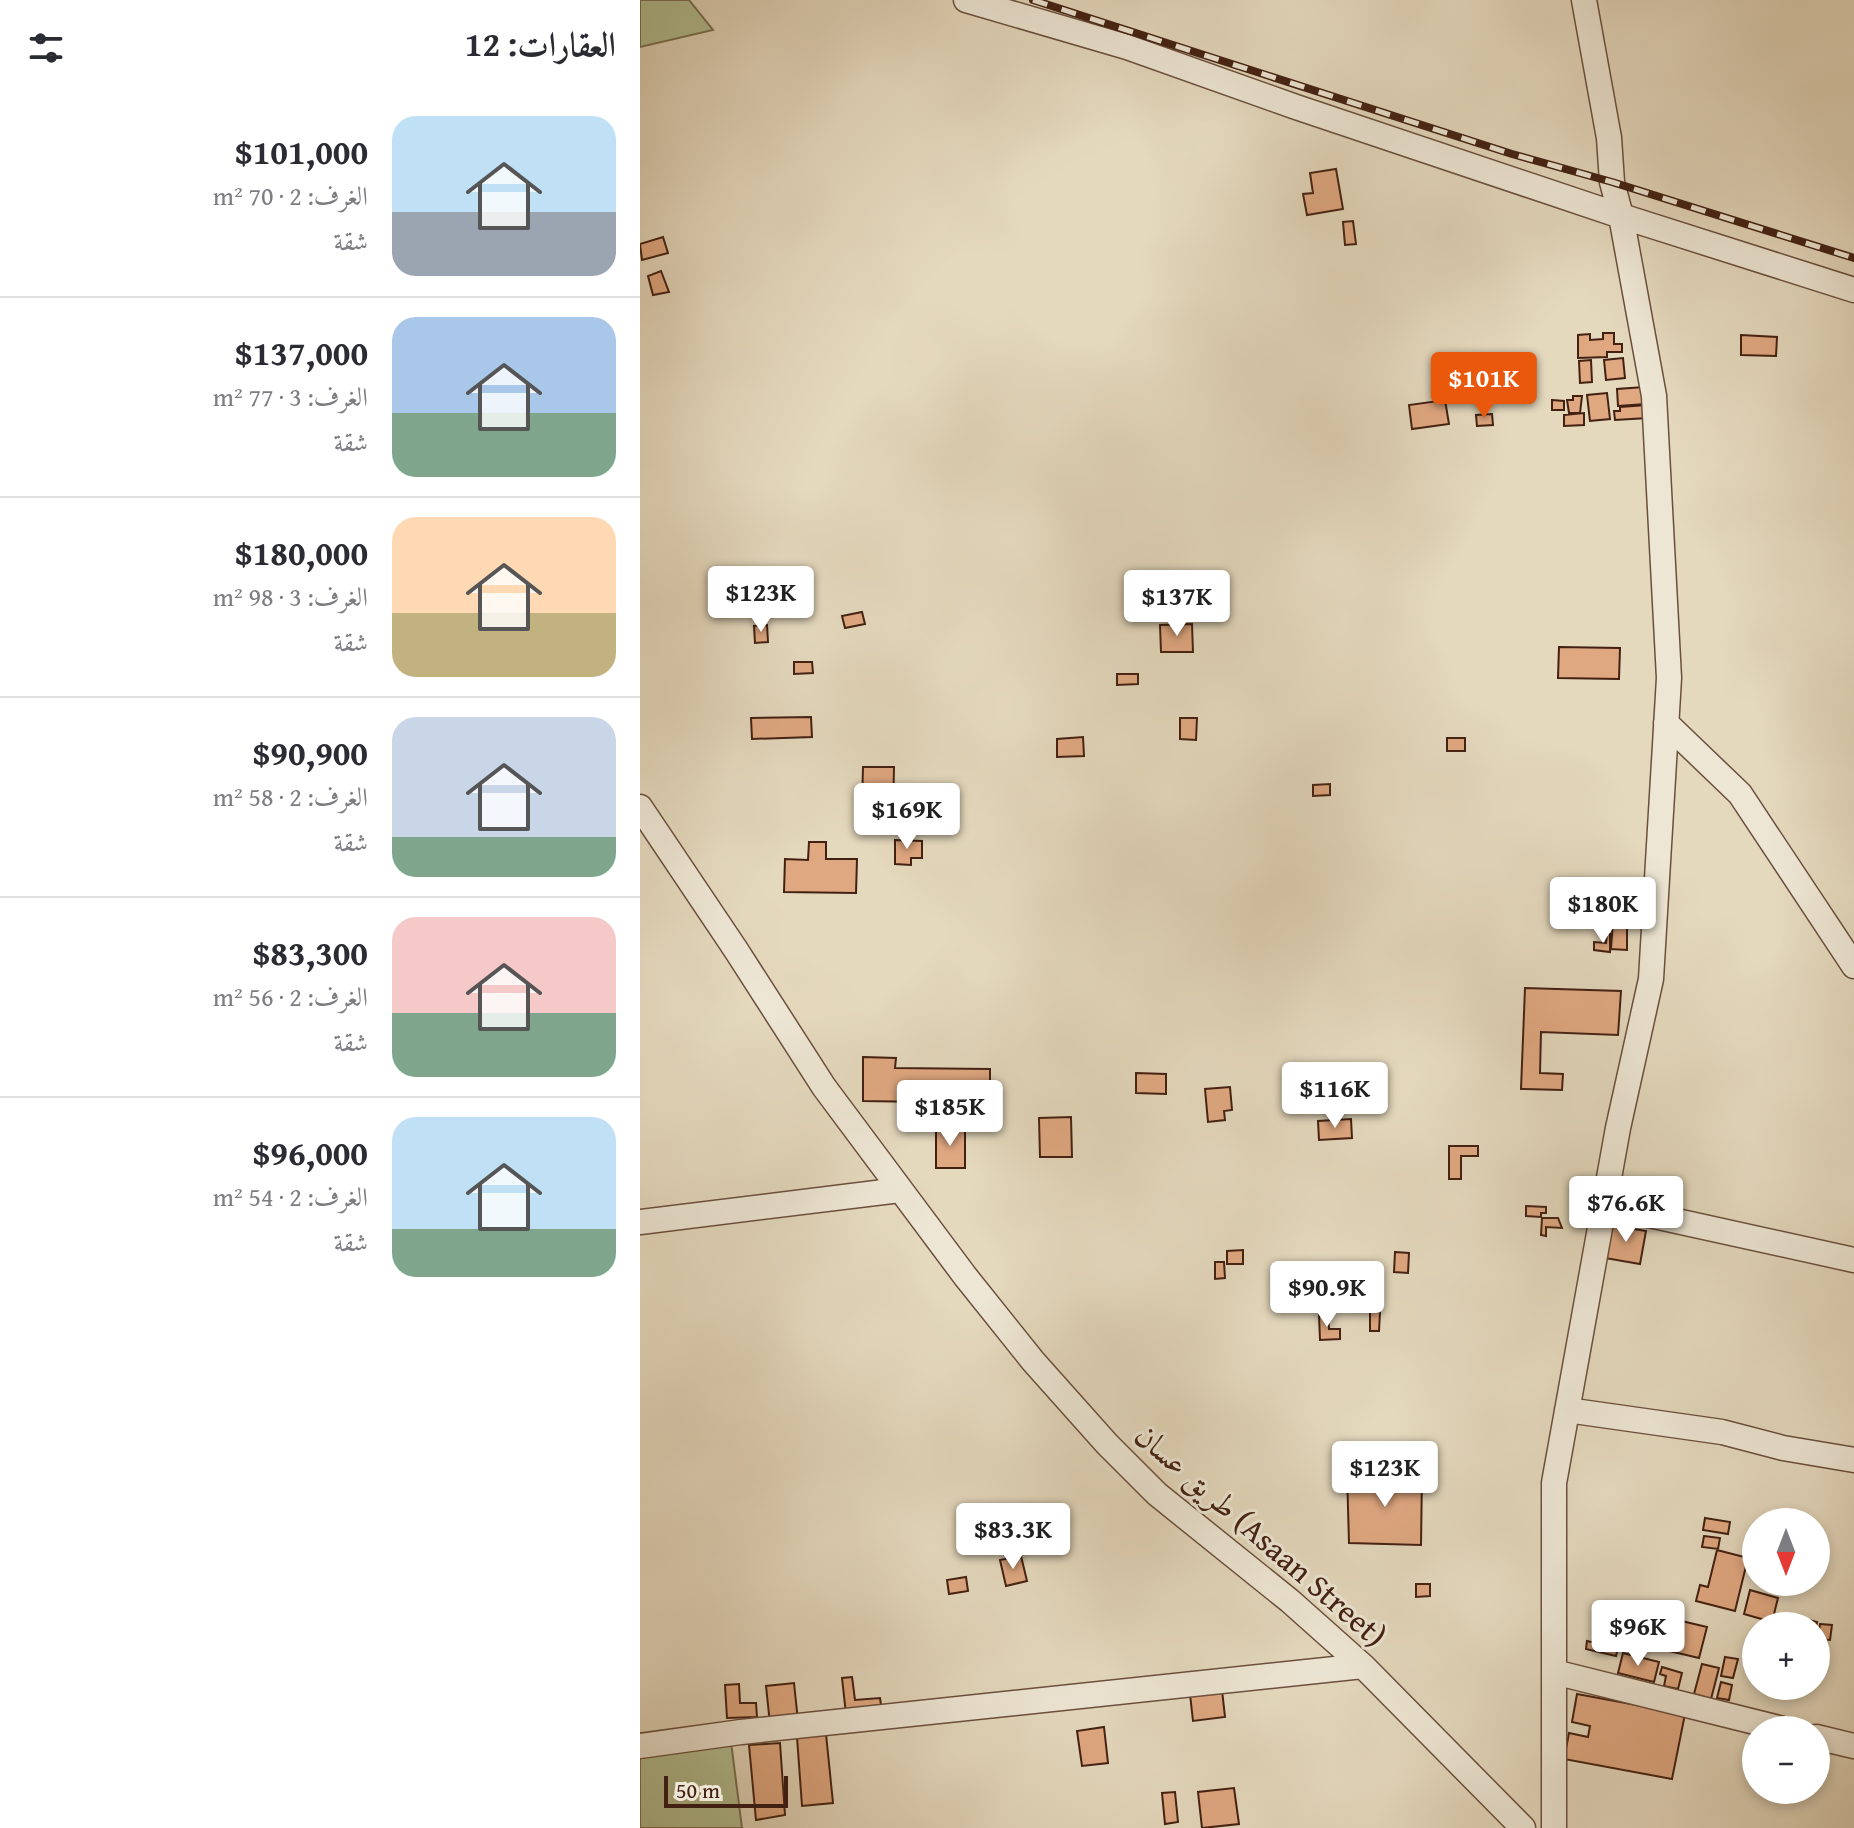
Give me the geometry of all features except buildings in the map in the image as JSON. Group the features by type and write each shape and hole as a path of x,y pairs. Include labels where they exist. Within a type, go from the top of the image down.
{"street":[{"path":"966,0 1127,47 1621,216 1854,290"},
{"path":"1554,1828 1554,1483 1618,1128 1651,979 1669,678 1654,396 1612,182 1609,138 1584,0"},
{"path":"1666,723 1740,794 1854,966"},
{"name":"طريق عسان (Asaan Street)","path":"640,807 824,1087 1033,1361 1107,1444 1157,1494 1290,1601 1363,1666 1523,1828"},
{"path":"640,1222 900,1190"},
{"path":"1604,1205 1854,1260"},
{"path":"1567,1410 1722,1432 1783,1448 1854,1460"},
{"path":"640,1746 741,1732 1363,1666"},
{"path":"1554,1672 1742,1719"},
{"path":"1830,1740 1854,1746"}],"green space":[{"path":"640,0 689,0 713,30 640,47"},
{"path":"731,1742 742,1828 640,1828 640,1755"}],"railway":[{"path":"1033,0 1512,154 1854,258"}]}
